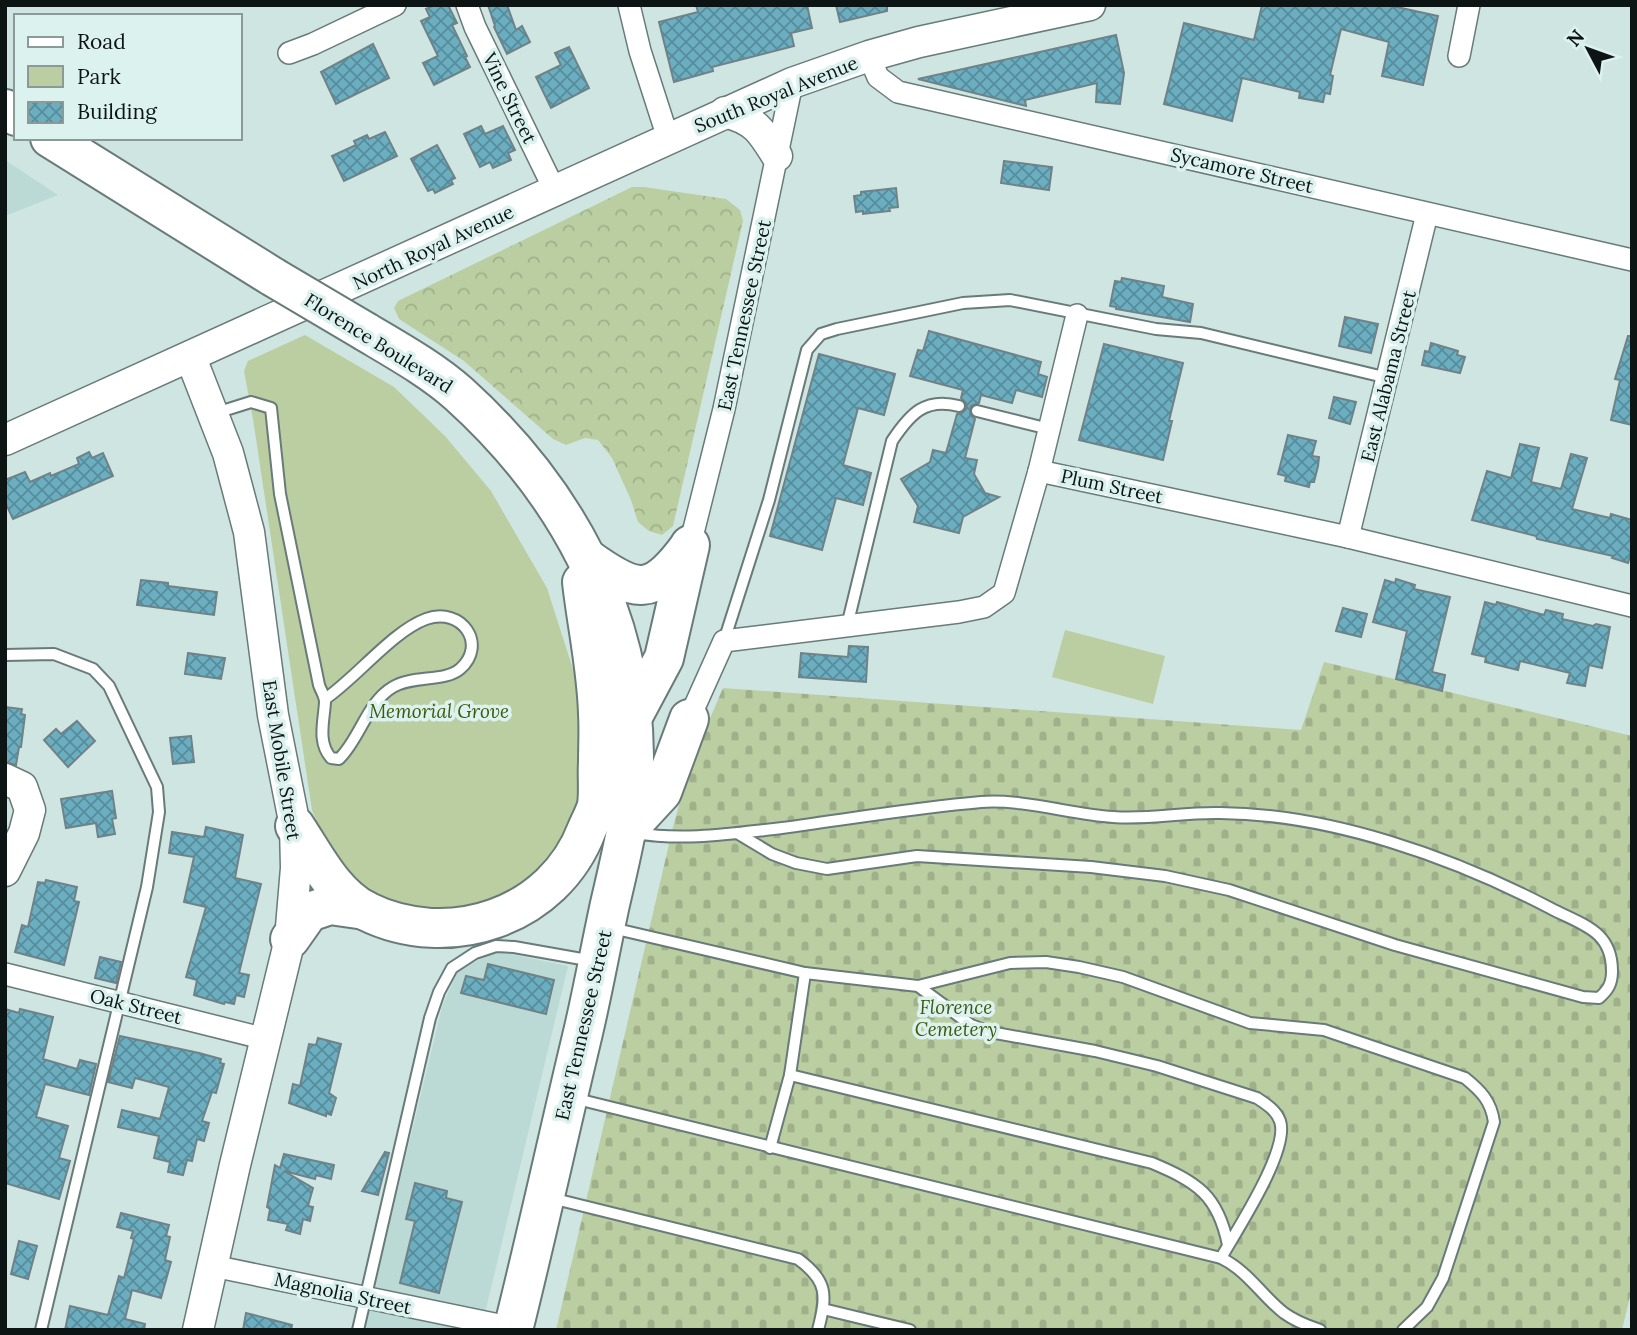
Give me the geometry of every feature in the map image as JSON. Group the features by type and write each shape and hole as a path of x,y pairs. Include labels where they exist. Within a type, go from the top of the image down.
{"highway":[{"name":"Florence Boulevard","path":"54,140 272,277 410,358 458,393 527,465 555,502 582,549 598,579 613,622 624,664 632,718"},
{"path":"582,549 613,577 627,584 644,586 671,572 690,545"},
{"path":"689,719 674,728 662,729 632,718 664,658 690,545"},
{"path":"290,939 309,912 330,905 365,910 398,922 434,929 477,925 519,909 555,882 580,847 597,805 598,713 582,549"},
{"name":"East Tennessee Street","path":"514,1329 603,944 626,831 634,758 632,718"},
{"path":"626,831 662,792 689,719"},
{"path":"295,826 330,879 365,910"}],"street":[{"path":"289,53 395,5"},
{"name":"Vine Street","path":"467,5 475,27 555,191"},
{"path":"629,5 640,51 668,138"},
{"name":"South Royal Avenue","path":"668,138 792,83 869,56 919,42 1090,5"},
{"path":"1459,56 1469,5"},
{"name":"Sycamore Street","path":"869,56 878,77 898,92 1632,260"},
{"name":"East Tennessee Street","path":"690,545 724,409 792,83"},
{"path":"725,112 746,118 758,127 777,156"},
{"name":"North Royal Avenue","path":"5,440 191,358 668,138"},
{"name":"East Alabama Street","path":"1348,537 1427,214"},
{"path":"1039,471 1077,314"},
{"name":"East Mobile Street","path":"191,358 239,486 249,532 273,715 295,826 294,903 290,939 198,1330"},
{"name":"Plum Street","path":"724,641 984,607 1004,593 1039,471 1348,537 1632,606"},
{"path":"689,719 724,641"},
{"path":"5,779 22,788 30,810 24,833 5,871"},
{"name":"Oak Street","path":"5,974 266,1039"},
{"name":"Magnolia Street","path":"213,1266 514,1329"}],"lane":[{"path":"724,641 769,500 807,350 821,334 837,328 964,303 1010,300 1156,329 1201,333 1388,379"},
{"path":"213,414 251,402 271,408 281,494 319,685 325,699 321,723 325,752 331,758 339,759 346,752 375,704 392,687 420,678 444,677 459,670 471,655 471,639 461,623 447,615 427,618 412,626 342,688 325,699"},
{"path":"846,626 892,441 915,412 930,404 944,402 959,406"},
{"path":"977,411 1049,429"},
{"path":"5,655 54,653 93,669 109,686 157,787 159,812 147,887 41,1330"},
{"path":"626,831 660,837 737,833 984,802 1039,806 1113,817 1169,817 1219,813 1285,819 1345,829 1408,849 1488,878 1546,906 1594,931 1607,943 1612,956 1612,979 1608,991 1599,998 1583,997 1395,945 1229,890 1165,876 1091,867 917,856 827,869 796,863 772,854 737,833"},
{"path":"358,1330 430,1018 439,992 452,968 474,953 496,946 603,944 918,986 1010,963 1046,962 1079,967 1123,977 1250,1023 1324,1030 1465,1078 1480,1090 1491,1106 1494,1122 1443,1278 1427,1307 1404,1330"},
{"path":"770,1148 790,1075 805,973"},
{"path":"918,986 971,1025 990,1032 1095,1051 1157,1066 1257,1098 1272,1108 1280,1121 1281,1138 1259,1192 1221,1258"},
{"path":"790,1075 1152,1163 1184,1177 1208,1196 1223,1220 1228,1245"},
{"path":"567,1096 1221,1258 1233,1264 1258,1285 1283,1312 1320,1330"},
{"path":"545,1196 798,1259 815,1272 824,1286 823,1309 818,1330"},
{"path":"823,1309 910,1330"}],"shaded area":[{"path":"5,160 58,195 5,216"},
{"path":"496,951 568,966 481,1330 364,1330 442,1007 458,970"}],"green space":[{"path":"632,187 726,199 740,210 743,221 673,526 662,535 649,531 638,522 612,458 598,440 585,438 566,445 553,439 464,361 399,319 394,308 398,301"},
{"name":"Memorial Grove","path":"305,335 394,387 445,436 491,491 547,588 578,685 582,781 569,833 540,876 492,908 437,917 392,908 352,880 326,844 312,810 244,371 248,361"},
{"path":"1065,630 1165,656 1153,704 1052,677"},
{"name":"Florence Cemetery","path":"1324,662 1632,736 1632,1288 1622,1330 556,1330 673,827 690,765 723,688 1301,730"}],"building":[{"path":"434,5 448,5 457,23 452,25 470,67 434,85 423,63 438,56 421,21 430,17 426,9"},
{"path":"488,5 507,5 516,30 522,26 530,42 507,54 494,27"},
{"path":"696,5 807,5 812,28 791,33 794,46 712,67 713,71 674,82 659,22 698,12"},
{"path":"836,5 887,5 887,11 840,22"},
{"path":"1262,5 1388,5 1438,16 1423,85 1382,76 1389,42 1341,29 1330,75 1333,76 1330,94 1325,93 1323,102 1299,98 1300,92 1242,78 1232,121 1164,104 1184,23 1254,40"},
{"path":"1116,35 1124,73 1120,104 1096,102 1097,83 1025,100 1026,106 918,79"},
{"path":"373,44 389,78 336,104 321,72"},
{"path":"569,47 589,88 551,108 536,77 561,65 555,53"},
{"path":"481,126 485,134 503,126 515,150 508,153 511,160 493,168 490,162 480,167 464,134"},
{"path":"385,132 397,156 344,181 332,156 356,145 354,141 367,135 369,139"},
{"path":"437,145 455,178 451,180 453,184 435,193 433,189 428,191 411,159"},
{"path":"1004,161 1052,167 1049,190 1001,183"},
{"path":"896,188 898,207 889,208 890,211 863,214 863,211 856,212 854,196 861,195 861,192"},
{"path":"1122,278 1164,286 1162,297 1193,304 1190,322 1110,306 1115,281 1121,282"},
{"path":"1345,317 1378,324 1371,353 1339,346"},
{"path":"929,331 1041,362 1038,374 1047,377 1042,397 1016,390 1012,403 981,395 979,403 971,406 970,414 975,419 965,458 977,460 974,474 985,493 999,497 963,517 959,533 914,522 918,506 901,479 930,462 933,450 946,453 957,414 967,408 961,398 963,390 910,376 918,350 923,351"},
{"path":"1628,336 1632,336 1632,425 1611,420 1620,380 1615,379"},
{"path":"1431,343 1458,351 1457,355 1465,357 1460,373 1422,365 1425,351 1429,352"},
{"path":"1104,344 1183,363 1163,460 1079,440"},
{"path":"819,354 895,374 884,415 858,408 843,465 871,473 863,505 836,498 822,550 770,536"},
{"path":"1334,397 1356,402 1350,424 1329,418"},
{"path":"1288,435 1316,441 1312,456 1319,457 1318,466 1314,482 1310,482 1309,487 1285,481 1286,476 1278,474"},
{"path":"1520,444 1539,448 1531,482 1561,489 1571,454 1587,458 1572,509 1610,518 1611,514 1632,520 1632,550 1628,563 1612,558 1613,556 1537,539 1536,536 1472,520 1487,471 1511,478"},
{"path":"89,452 92,458 103,453 113,476 13,519 5,502 5,480 25,472 30,482 50,473 51,476 79,464 77,458"},
{"path":"1396,579 1415,585 1414,589 1450,597 1432,672 1445,675 1442,691 1396,679 1407,631 1373,622 1385,580 1395,583"},
{"path":"141,580 217,592 214,615 137,605"},
{"path":"1485,602 1496,605 1497,602 1544,615 1546,610 1563,614 1562,619 1610,627 1602,668 1589,665 1585,686 1567,683 1570,673 1520,661 1518,670 1485,662 1486,657 1472,654"},
{"path":"1343,608 1367,614 1361,637 1336,631"},
{"path":"849,646 868,647 866,682 799,677 801,653 848,657"},
{"path":"188,653 225,658 221,679 185,674"},
{"path":"5,707 22,709 21,714 25,715 16,765 5,762"},
{"path":"77,721 95,741 68,767 44,740 56,729 61,734"},
{"path":"191,736 194,762 173,764 170,738"},
{"path":"112,791 116,818 112,819 115,834 98,837 96,823 66,828 61,799"},
{"path":"206,827 243,835 235,878 261,884 239,973 249,975 244,997 236,995 234,1004 224,1004 194,995 197,980 186,977 206,907 184,902 194,857 169,853 172,832 204,837"},
{"path":"46,880 77,887 74,901 79,902 64,965 15,952 22,925 28,927 38,882 45,883"},
{"path":"100,957 121,962 116,983 95,978"},
{"path":"488,964 554,980 546,1014 461,993 466,976 484,980"},
{"path":"5,1009 19,1013 20,1009 53,1017 43,1059 77,1069 80,1060 96,1064 89,1095 45,1084 36,1117 68,1126 59,1158 70,1161 59,1199 5,1183"},
{"path":"120,1036 199,1053 221,1059 220,1063 224,1064 216,1093 212,1092 202,1121 209,1123 204,1141 197,1139 192,1161 187,1160 183,1175 168,1172 170,1162 154,1158 159,1136 118,1127 122,1110 160,1119 169,1087 135,1078 132,1088 108,1082"},
{"path":"318,1038 341,1044 329,1093 336,1098 331,1115 326,1113 326,1116 289,1103 293,1084 300,1086 309,1044 316,1045"},
{"path":"385,1152 389,1153 378,1195 362,1191"},
{"path":"284,1154 334,1165 331,1179 316,1175 315,1179 284,1171 313,1188 308,1206 313,1207 310,1221 303,1219 300,1234 286,1230 288,1224 268,1220 270,1209 267,1207 275,1165 280,1168"},
{"path":"415,1183 447,1191 446,1198 462,1202 439,1293 400,1283 415,1221 406,1219"},
{"path":"121,1213 169,1225 166,1236 170,1237 165,1260 171,1262 161,1298 132,1290 125,1319 145,1324 144,1330 65,1330 70,1306 108,1315 119,1276 124,1278 134,1239 131,1238 133,1231 117,1227"},
{"path":"19,1241 37,1246 28,1279 11,1274"},
{"path":"246,1313 292,1325 291,1330 243,1330"}]}
